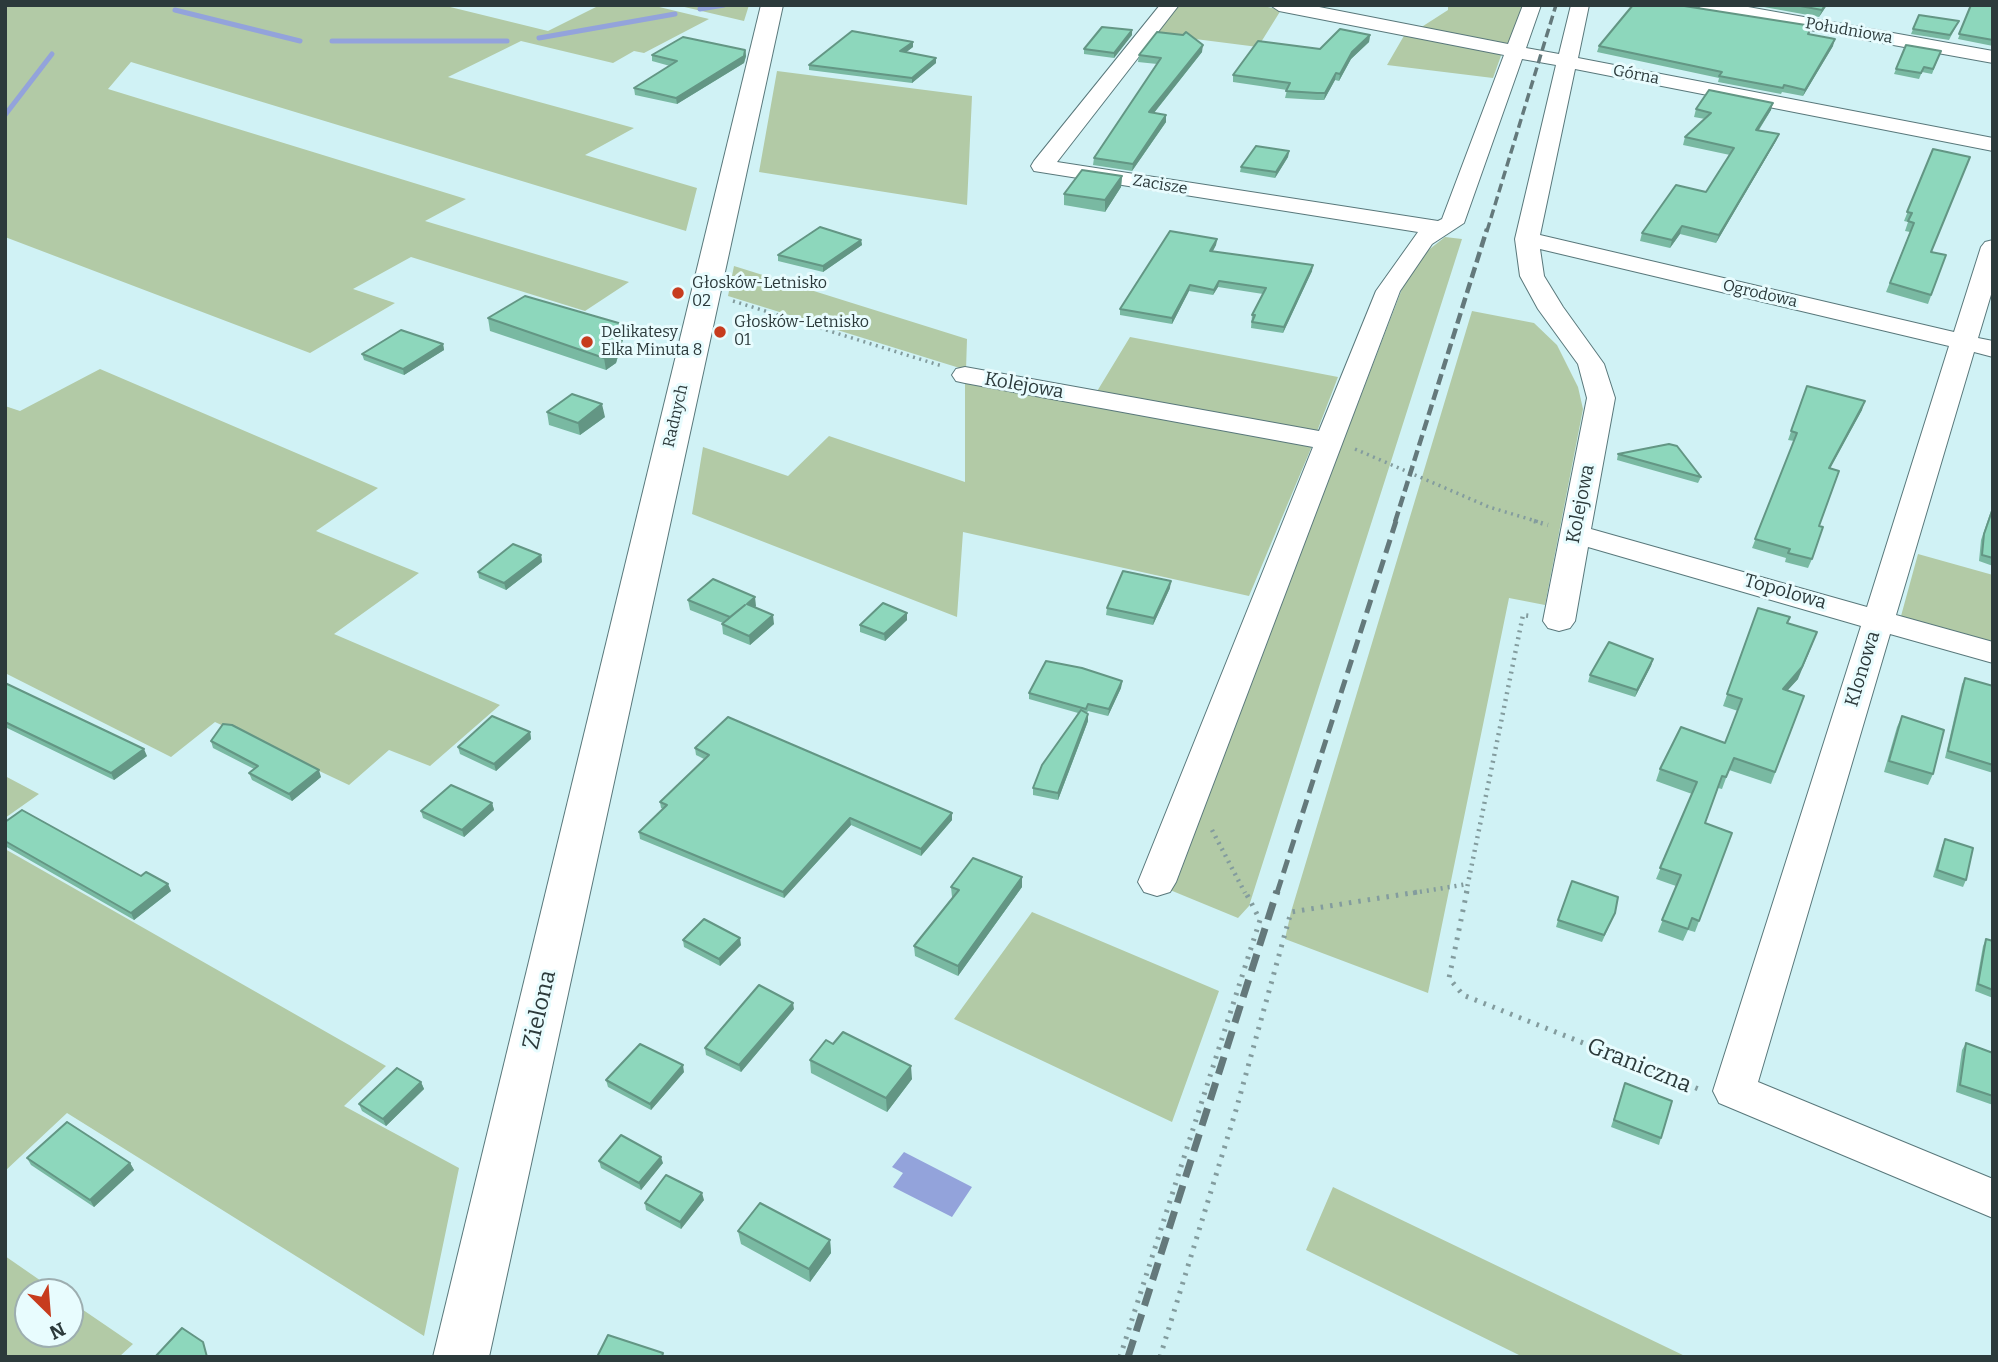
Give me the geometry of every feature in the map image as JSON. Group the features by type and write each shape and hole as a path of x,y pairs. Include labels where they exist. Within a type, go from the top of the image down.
{"street":[{"name":"Radnych","path":"620,662 772,5"},
{"name":"Zacisze","path":"1170,5 1042,166 1441,229"},
{"name":"Górna","path":"1279,5 1993,145"},
{"path":"1157,882 1388,291 1424,239 1451,223 1532,5"},
{"name":"Kolejowa","path":"1559,621 1601,398 1591,364 1551,309 1532,276 1527,239 1565,61 1580,5"},
{"name":"Południowa","path":"1705,5 1993,57"},
{"name":"Ogrodowa","path":"1527,239 1978,345"},
{"name":"Klonowa","path":"1734,1091 1878,619 1978,345 1993,247"},
{"name":"Kolejowa","path":"957,372 1331,440"},
{"name":"Topolowa","path":"1576,534 1993,653"},
{"name":"Zielona","path":"461,1357 620,662"},
{"path":"1734,1091 1993,1199"}],"path":[{"path":"729,300 957,372"},
{"path":"1331,440 1489,507 1576,534"},
{"path":"1160,1357 1236,1110 1291,912 1468,884 1523,615 1559,621"},
{"path":"1120,1357 1259,920 1192,793"},
{"name":"Graniczna","path":"1468,884 1449,978 1463,995 1698,1090 1734,1091"}],"green space":[{"path":"5,5 442,5 548,31 600,5 651,5 709,19 644,53 634,51 613,63 521,41 448,77 634,128 585,155 697,188 686,231 131,62 108,89 466,199 425,221 629,282 585,311 411,257 353,289 395,303 310,353 5,237"},
{"path":"676,5 749,5 744,21"},
{"path":"1179,5 1259,5 1281,10 1258,47 1156,34"},
{"path":"1448,5 1522,5 1510,45 1420,28 1448,10"},
{"path":"1405,34 1502,53 1493,78 1387,65"},
{"path":"777,71 972,96 967,205 759,172"},
{"path":"1445,237 1462,239 1249,906 1238,918 1170,890 1412,263"},
{"path":"734,266 967,339 966,370 728,296"},
{"path":"1472,311 1534,323 1557,345 1578,387 1583,409 1545,605 1509,598 1428,993 1285,939"},
{"path":"1130,337 1338,377 1316,434 1096,393"},
{"path":"100,369 378,488 316,531 419,573 334,634 500,705 430,766 389,750 349,785 215,722 171,757 5,673 5,406 20,411"},
{"path":"965,380 1312,446 1249,596 963,532 957,617 692,514 703,447 788,476 829,436 965,482"},
{"path":"1918,554 1993,575 1993,643 1901,616"},
{"path":"5,776 39,794 5,818"},
{"path":"5,849 386,1066 344,1106 459,1168 424,1336 67,1113 5,1171"},
{"path":"1032,912 1219,991 1172,1122 954,1019"},
{"path":"1333,1187 1687,1357 1523,1357 1306,1250"},
{"path":"5,1256 37,1278 14,1278 14,1348 84,1348 84,1311 133,1344 119,1357 5,1357"}],"water":[{"path":"904,1152 972,1187 952,1217 893,1187 903,1173 892,1167"}],"building":[{"path":"1633,5 1678,5 1812,26 1808,34 1835,39 1805,90 1784,85 1783,88 1719,76 1722,72 1599,46"},
{"path":"1795,5 1825,5 1822,10"},
{"path":"1971,5 1993,5 1993,40 1959,34"},
{"path":"1919,15 1959,21 1950,35 1913,29"},
{"path":"1102,27 1132,30 1114,53 1084,49"},
{"path":"1340,29 1370,35 1352,52 1325,93 1286,91 1290,83 1233,75 1258,41 1320,49"},
{"path":"852,31 913,42 900,51 936,58 912,78 809,65"},
{"path":"1157,32 1183,35 1186,32 1203,45 1149,112 1166,115 1133,164 1094,158 1161,58 1139,55"},
{"path":"683,37 745,50 744,56 676,98 634,88 677,61 652,55"},
{"path":"1906,45 1941,51 1933,69 1924,67 1921,73 1896,69"},
{"path":"1709,90 1773,103 1756,130 1779,134 1719,235 1682,226 1672,240 1642,233 1676,185 1706,192 1734,148 1685,137 1711,113 1696,109"},
{"path":"1256,146 1289,151 1276,172 1241,167"},
{"path":"1933,149 1970,157 1931,252 1946,255 1931,295 1890,283 1914,223 1908,221 1912,213 1907,212"},
{"path":"1082,170 1122,176 1105,200 1064,194"},
{"path":"820,227 861,240 823,266 778,255"},
{"path":"1170,231 1217,239 1210,251 1313,265 1284,327 1252,322 1255,315 1252,315 1266,288 1219,281 1214,290 1190,285 1172,318 1120,309"},
{"path":"525,296 622,324 614,351 604,358 488,318"},
{"path":"401,330 443,344 403,369 362,354"},
{"path":"1807,386 1865,401 1829,468 1839,471 1819,526 1823,527 1812,559 1788,553 1790,549 1755,539 1797,433 1791,431"},
{"path":"572,394 602,404 578,423 547,412"},
{"path":"1669,444 1677,446 1701,477 1618,454"},
{"path":"1993,508 1993,558 1982,555 1984,534"},
{"path":"513,544 541,555 504,583 478,572"},
{"path":"1123,571 1171,581 1154,618 1107,608"},
{"path":"713,579 755,597 747,604 773,615 749,636 722,624 745,605 730,617 688,600"},
{"path":"883,603 907,613 884,634 860,625"},
{"path":"1758,608 1790,617 1787,623 1817,632 1802,667 1783,689 1804,696 1775,772 1734,758 1726,777 1722,776 1705,823 1732,833 1699,921 1692,918 1688,929 1662,920 1681,875 1660,868 1697,782 1660,769 1681,727 1725,743 1742,699 1727,694"},
{"path":"1609,642 1653,659 1637,690 1590,675"},
{"path":"1046,661 1082,668 1122,681 1109,709 1088,704 1086,709 1029,693"},
{"path":"1965,678 1993,686 1993,765 1948,751"},
{"path":"5,683 144,749 111,773 5,722"},
{"path":"1081,710 1088,714 1058,793 1033,788 1042,765"},
{"path":"492,716 530,732 494,764 458,747"},
{"path":"1902,716 1944,730 1933,774 1889,761"},
{"path":"728,717 952,813 921,849 850,818 783,892 639,832 667,805 660,802 709,755 695,748"},
{"path":"223,724 232,725 319,770 289,794 249,773 258,766 211,741"},
{"path":"451,785 492,803 462,830 421,811"},
{"path":"22,810 141,876 146,872 168,884 131,913 5,841 5,822"},
{"path":"1945,839 1973,848 1966,880 1937,870"},
{"path":"973,858 1022,877 958,966 914,946 959,890 951,887"},
{"path":"1572,881 1618,897 1615,913 1604,935 1558,920"},
{"path":"704,919 740,938 719,959 683,940"},
{"path":"1986,939 1993,941 1993,990 1978,984"},
{"path":"759,985 793,1003 739,1065 705,1048"},
{"path":"843,1032 911,1066 886,1098 810,1060 826,1040 833,1044"},
{"path":"1966,1043 1993,1053 1993,1096 1960,1085"},
{"path":"640,1044 683,1065 650,1104 606,1080"},
{"path":"397,1068 421,1082 383,1119 359,1104"},
{"path":"1625,1083 1672,1101 1661,1138 1614,1120"},
{"path":"67,1122 130,1163 90,1200 27,1158"},
{"path":"621,1135 661,1157 639,1183 599,1161"},
{"path":"666,1175 702,1193 680,1222 645,1203"},
{"path":"760,1203 830,1240 809,1269 738,1231"},
{"path":"182,1328 203,1342 207,1357 155,1357"},
{"path":"608,1335 663,1353 662,1357 597,1357"}],"waterway":[{"path":"700,9 724,5"},
{"path":"175,10 300,41"},
{"path":"539,38 675,14"},
{"path":"332,41 507,41"},
{"path":"5,115 52,54"}],"railway":[{"path":"1487,231 1556,5"},
{"path":"1395,522 1487,229"},
{"path":"1277,893 1396,521"},
{"path":"1128,1357 1277,891"}],"place":[{"name":"Głosków-Letnisko 02","path":"678,293"},
{"name":"Głosków-Letnisko 01","path":"720,332"},
{"name":"Delikatesy Elka Minuta 8","path":"587,342"}]}
